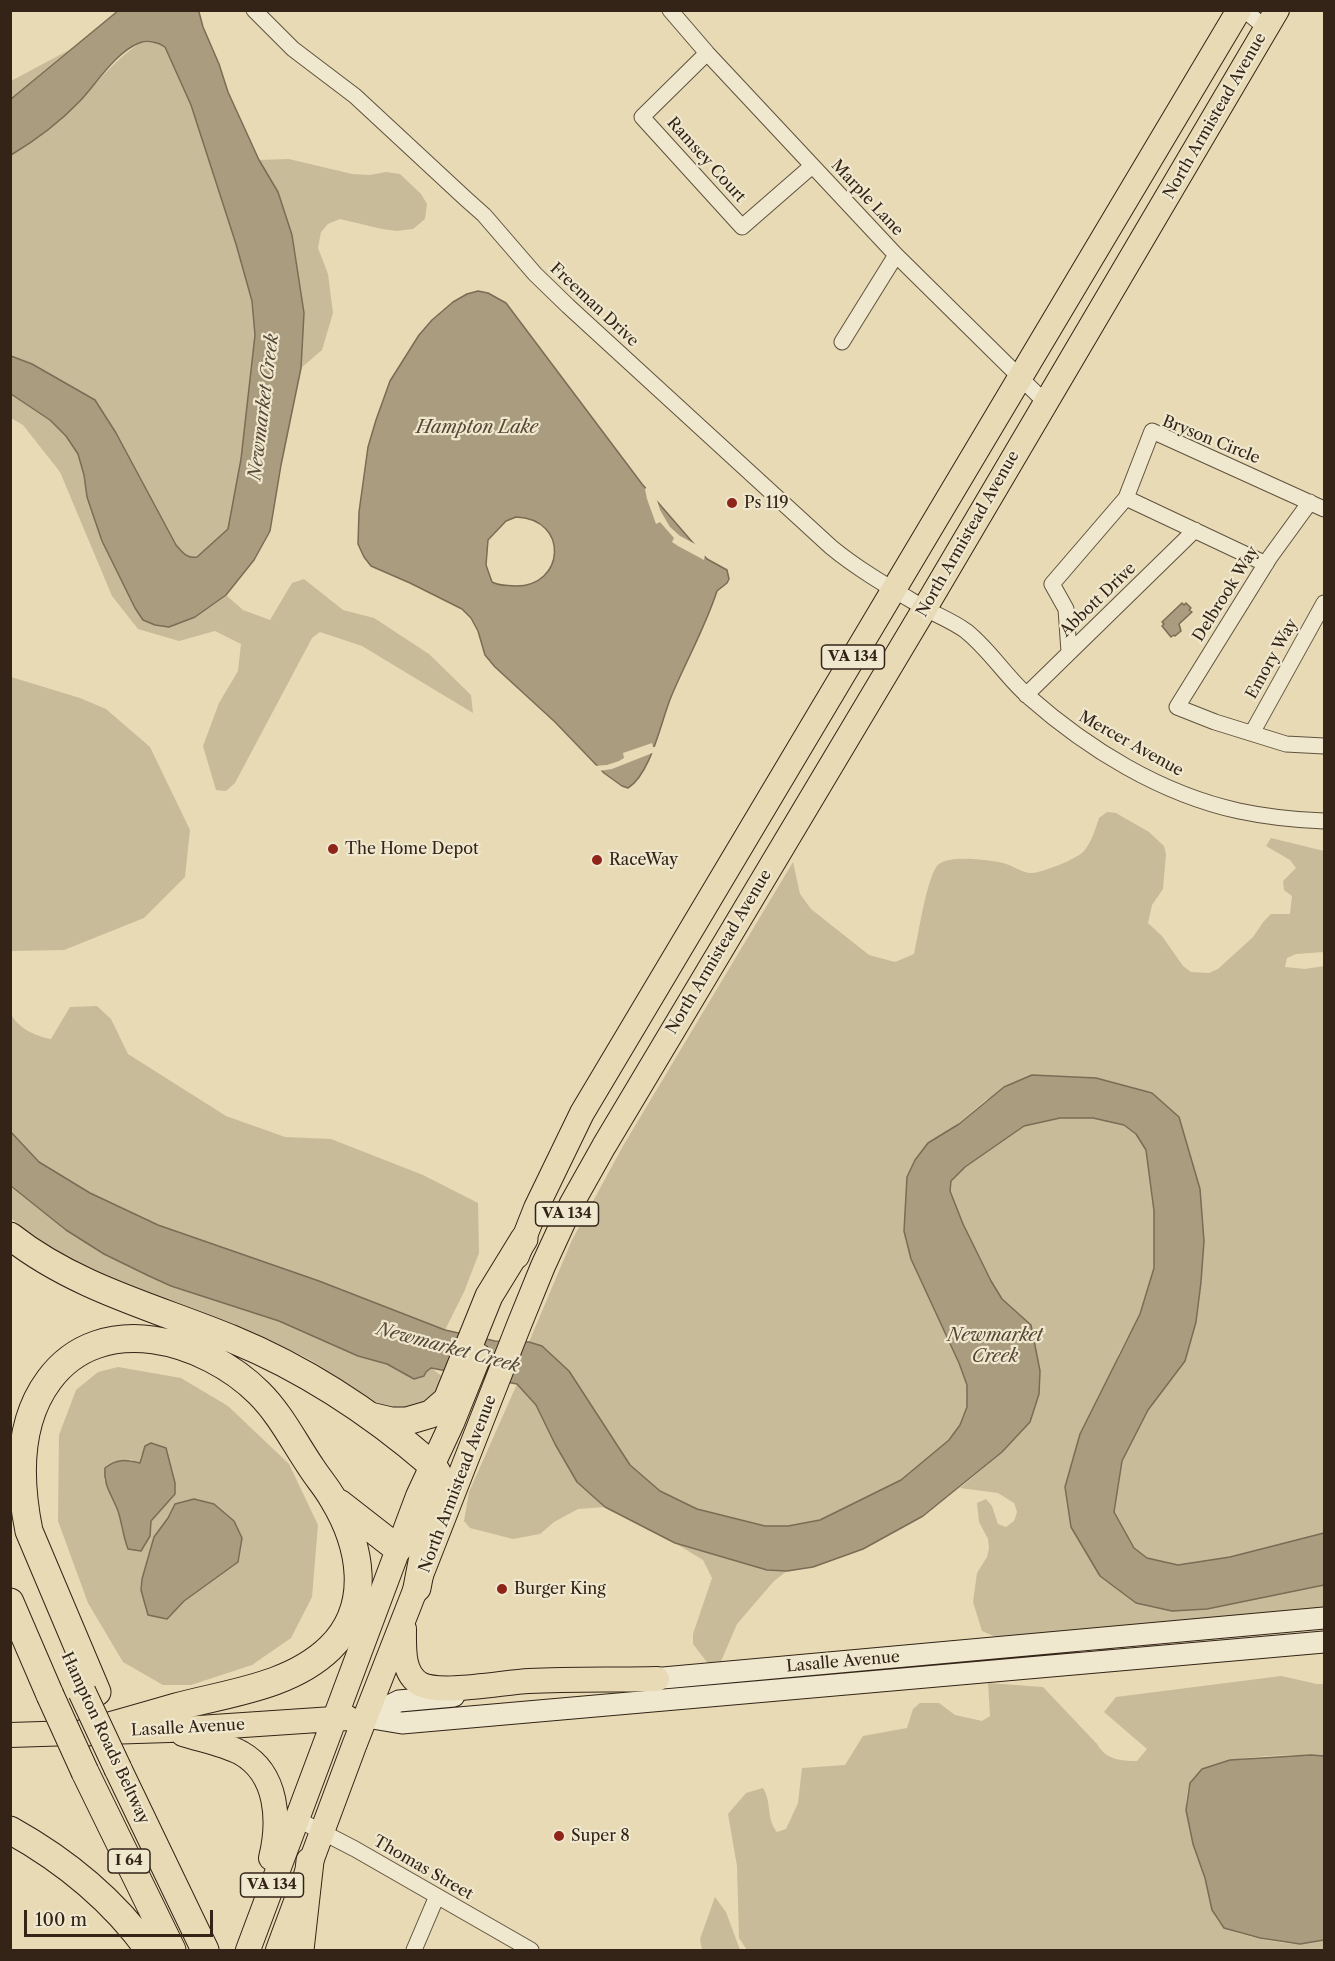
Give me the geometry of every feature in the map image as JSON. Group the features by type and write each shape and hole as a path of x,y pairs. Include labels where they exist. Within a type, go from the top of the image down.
{"highway":[{"path":"10,1236 30,1252 95,1287 231,1339 306,1376 368,1415 432,1465 437,1472 440,1488 431,1515 417,1588"},
{"path":"368,1415 391,1421 418,1419 440,1407 462,1384 488,1315 489,1296 524,1239"},
{"path":"84,1734 278,1680 306,1667 331,1647 348,1624 355,1606 359,1579 354,1542 333,1498 277,1413 235,1373 213,1359 169,1343 137,1338 113,1339 90,1346 71,1357 56,1370 42,1389 33,1408 26,1433 22,1484 30,1531 90,1692"},
{"path":"333,1498 398,1549"},
{"name":"Hampton Roads Beltway","path":"10,1523 124,1768 154,1845 205,1950"},
{"name":"Hampton Roads Beltway","path":"10,1602 85,1772 172,1950"},
{"path":"10,1830 43,1848 87,1882 126,1922 149,1950"},
{"path":"300,1950 310,1861"}],"main road":[{"name":"North Armistead Avenue","path":"524,1239 553,1171 582,1113 1239,10"},
{"name":"North Armistead Avenue","path":"278,1950 321,1832 519,1325 572,1203 1163,206 1271,19"},
{"name":"North Armistead Avenue","path":"248,1950 462,1384"},
{"name":"Lasalle Avenue","path":"366,1717 399,1701 1324,1618"},
{"path":"404,1621 404,1656 408,1667 417,1681 429,1687 455,1688 529,1681 657,1679"},
{"name":"Lasalle Avenue","path":"10,1735 170,1730 366,1717 402,1723 1324,1642"},
{"path":"170,1730 238,1752 249,1758 260,1770 270,1788 277,1816 276,1832 261,1915"}],"street":[{"name":"Freeman Drive","path":"254,10 293,49 355,96 484,215 535,274 778,500 843,557 925,608"},
{"name":"Marple Lane","path":"670,10 707,53 896,255 1020,380 1045,402"},
{"path":"1244,10 1271,19"},
{"name":"Ramsey Court","path":"707,53 642,117 742,226 812,166"},
{"path":"842,342 896,255"},
{"name":"Bryson Circle","path":"1070,652 1065,609 1052,584 1126,498 1152,431 1324,509"},
{"path":"1126,498 1266,564"},
{"name":"Delbrook Way","path":"1252,734 1177,708 1269,557 1310,502"},
{"name":"Abbott Drive","path":"1026,695 1195,530"},
{"name":"Emory Way","path":"1252,734 1324,603"},
{"name":"Mercer Avenue","path":"925,608 963,629 979,642 1026,695 1072,734 1130,768 1182,793 1238,811 1271,817 1324,821"},
{"path":"1252,734 1286,744 1324,747"},
{"name":"Thomas Street","path":"297,1819 531,1950"},
{"path":"414,1950 437,1896"}],"shaded area":[{"path":"140,43 159,43 165,47 176,70 191,105 252,301 255,335 241,459 228,530 197,557 188,556 176,545 95,400 32,364 11,356 11,155 64,116 115,63"},
{"path":"69,50 11,99 11,81"},
{"path":"289,159 352,174 370,175 386,172 400,174 421,194 427,204 425,219 413,229 397,231 382,229 340,219 328,224 321,232 318,248 328,274 333,313 322,350 301,368 304,313 278,192 259,160"},
{"path":"11,394 50,420 66,436 78,454 87,497 102,541 135,608 195,617 226,595 243,610 270,620 292,583 304,579 343,610 374,618 429,654 471,695 473,713 362,646 320,632 312,638 235,783 226,791 216,790 203,746 219,703 238,671 241,644 215,631 179,641 138,629 112,596 60,472 23,425 11,418"},
{"path":"11,677 80,698 106,709 150,747 190,830 185,877 144,918 64,950 11,951"},
{"path":"1107,812 1116,813 1149,832 1164,846 1166,854 1163,889 1152,905 1148,923 1162,936 1183,966 1191,972 1209,973 1218,969 1253,937 1271,914 1290,914 1292,896 1284,890 1283,881 1296,868 1290,860 1266,846 1271,838 1324,851 1324,952 1296,954 1287,958 1285,967 1305,969 1324,966 1324,1533 1230,1557 1178,1565 1147,1558 1134,1548 1114,1512 1122,1461 1148,1410 1185,1360 1196,1321 1201,1282 1152,1093 1096,1078 1061,1076 986,1100 915,1160 907,1177 904,1231 911,1259 967,1385 967,1407 960,1425 949,1440 901,1480 820,1520 788,1526 765,1526 697,1509 660,1491 630,1465 569,1371 542,1346 529,1342 572,1240 623,1146 793,862 800,894 811,909 869,955 895,962 914,954 933,872 942,862 979,859 1003,863 1029,873 1049,869 1084,851 1099,818"},
{"path":"97,1006 111,1019 128,1054 226,1116 285,1137 331,1139 423,1175 478,1203 479,1253 464,1292 445,1330 158,1225 90,1193 39,1162 11,1131 10,1012 17,1023 27,1030 51,1039 70,1007"},
{"path":"1060,1118 1093,1118 1124,1125 1136,1134 1146,1150 1154,1211 1154,1268 1140,1314 1119,1353 1071,1527 1207,1609 1324,1585 1324,1608 996,1637 982,1631 973,1602 977,1573 987,1557 989,1548 988,1539 979,1522 977,1503 986,1499 992,1506 998,1524 1006,1527 1014,1521 1017,1512 1014,1503 998,1493 960,1488 1002,1452 1030,1422 1040,1371 1031,1325 1002,1299 991,1281 963,1224 950,1191 951,1181 965,1167 1024,1126"},
{"path":"10,1186 66,1230 171,1286 279,1321 358,1356 387,1364 414,1379 431,1368 443,1377 441,1384 430,1397 422,1402 397,1411 367,1401 305,1357 224,1321 88,1268 48,1246 11,1218"},
{"path":"118,1367 181,1378 228,1406 289,1464 318,1525 312,1597 291,1638 252,1665 191,1685 163,1685 123,1662 88,1603 58,1521 59,1435 76,1390 98,1372","holes":["141,1455 171,1469 175,1494 151,1521 150,1536 128,1549 118,1511 104,1479 130,1459 140,1463","175,1504 214,1504 226,1571 184,1601 167,1619 148,1615 147,1561 154,1537 169,1518"]},
{"path":"517,1384 536,1405 577,1482 605,1507 578,1509 554,1522 540,1534 513,1539 470,1528 464,1521 469,1492"},
{"path":"675,1543 767,1570 787,1571 774,1581 737,1624 719,1666 710,1666 693,1644 693,1634 712,1578 703,1560"},
{"path":"1281,1676 1324,1684 1324,1756 1252,1757 1214,1765 1200,1772 1191,1782 1187,1792 1187,1816 1213,1912 1221,1924 1242,1934 1275,1941 1302,1944 1324,1940 1324,1950 747,1950 739,1938 737,1866 728,1814 746,1793 763,1788 774,1827 777,1832 786,1829 798,1803 802,1768 845,1765 863,1736 907,1728 913,1709 920,1703 939,1703 955,1715 982,1721 990,1716 988,1683 1043,1687 1105,1753 1120,1760 1137,1761 1147,1749 1104,1712 1116,1697"},
{"path":"715,1897 726,1912 740,1950 702,1950 700,1939"}],"water":[{"name":"Newmarket Creek","path":"119,10 198,10 228,92 259,160 278,192 292,235 304,313 301,368 270,531 254,560 226,595 195,617 169,627 143,620 135,608 102,541 87,497 78,454 66,436 50,420 11,394 11,356 32,364 95,400 116,433 176,545 185,554 197,557 228,529 241,459 255,335 252,301 191,105 165,47 146,42 139,43 122,53 64,117 11,155 11,99"},
{"name":"Hampton Lake","path":"478,291 488,293 506,303 642,484 707,559 727,570 729,579 717,591 671,697 649,759 636,781 628,788 604,773 555,722 495,667 485,655 478,631 471,618 462,609 371,566 358,544 359,512 368,447 390,381 419,335 432,320 453,302","holes":["516,517 534,521 546,529 553,540 552,565 544,576 532,583 515,586 492,582 486,565 488,540 506,521"]},
{"path":"1182,603 1184,605 1186,603 1192,612 1179,624 1181,631 1171,637 1162,626 1164,624 1162,622"},
{"name":"Newmarket Creek","path":"1032,1075 1096,1078 1152,1093 1179,1117 1200,1189 1204,1241 1201,1282 1196,1322 1185,1361 1148,1410 1122,1461 1114,1512 1134,1548 1147,1558 1178,1565 1230,1557 1324,1533 1324,1585 1207,1609 1172,1611 1136,1603 1100,1576 1071,1527 1065,1487 1080,1434 1140,1314 1154,1268 1154,1211 1146,1150 1136,1134 1124,1125 1093,1118 1060,1118 1024,1126 965,1167 951,1181 950,1191 963,1224 991,1281 1002,1299 1031,1325 1040,1371 1039,1394 1030,1422 1002,1452 923,1516 863,1549 813,1567 787,1571 767,1570 675,1543 605,1507 577,1482 536,1405 517,1384 431,1368 424,1376 414,1379 387,1364 358,1356 279,1321 171,1286 104,1254 66,1230 11,1186 10,1131 39,1162 90,1193 158,1225 319,1281 445,1330 495,1341 529,1342 542,1346 569,1371 630,1465 660,1491 697,1509 765,1526 788,1526 820,1520 901,1480 949,1440 960,1425 967,1407 967,1385 911,1259 904,1231 907,1177 915,1160 928,1143 959,1124 1004,1087"},
{"path":"151,1443 166,1448 175,1483 175,1494 151,1521 150,1536 141,1551 128,1549 118,1511 107,1485 105,1468 122,1461 140,1463 145,1446"},
{"path":"194,1499 214,1504 234,1521 242,1538 238,1562 184,1601 167,1619 148,1615 141,1590 154,1537 175,1504"},
{"path":"1324,1756 1324,1940 1300,1944 1260,1938 1224,1928 1212,1910 1205,1878 1193,1844 1186,1810 1190,1783 1202,1769 1230,1760"}],"pier":[{"path":"648,486 655,493 660,510 670,527 680,536 703,548 709,556 705,555 704,560 678,546 672,542 674,538 660,522 656,524 647,499 645,489"},
{"path":"652,743 653,747 657,747 655,752 612,769 599,771 594,766 619,761 624,758 623,753"}],"place":[{"name":"Ps 119","path":"732,503"},
{"name":"The Home Depot","path":"333,849"},
{"name":"RaceWay","path":"597,860"},
{"name":"Burger King","path":"502,1589"},
{"name":"Super 8","path":"559,1836"}]}
